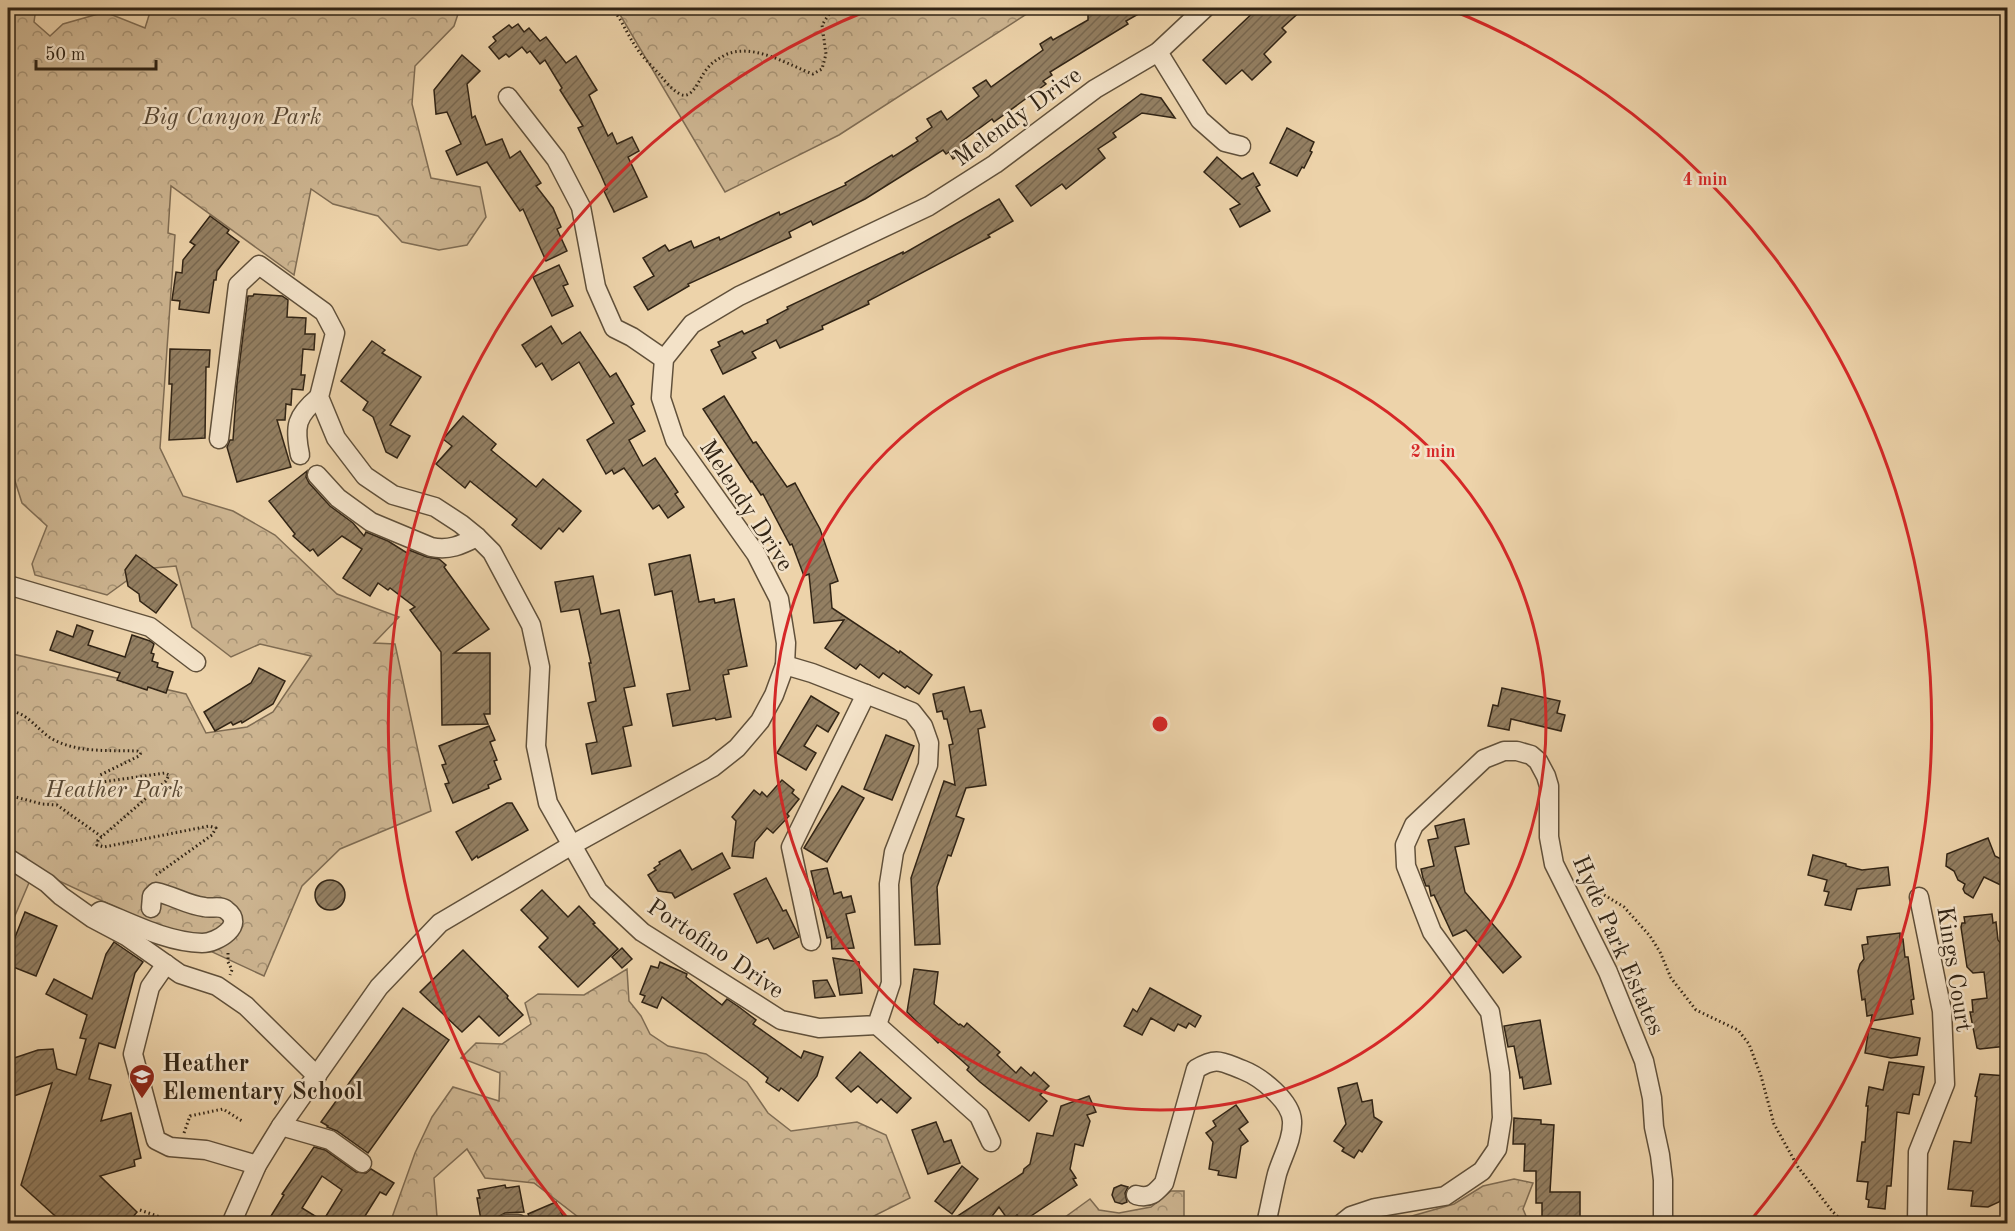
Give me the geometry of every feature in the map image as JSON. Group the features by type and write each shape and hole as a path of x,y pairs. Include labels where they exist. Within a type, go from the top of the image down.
{"street":[{"name":"Melendy Drive","path":"231,1224 257,1165 281,1126 380,987 440,923 572,845 713,767 737,748 760,721 774,695 785,665 786,643 778,599 756,554 675,440 661,398 664,359 692,324 740,297 929,206 995,164 1095,89 1158,52 1205,8"},
{"path":"1158,52 1200,120 1226,142 1241,146"},
{"path":"508,98 556,159 582,207 596,287 614,328 632,337 664,359"},
{"path":"219,439 238,285 259,265 324,312 334,333 319,397 300,417 295,432 300,455"},
{"name":"Portofino Drive","path":"319,397 336,438 365,476 393,495 435,507 461,524 492,552 531,625 540,667 536,746 548,803 598,891 642,932 781,1020 819,1028 877,1025"},
{"path":"317,475 339,498 371,522 431,547 451,549 477,537"},
{"path":"8,585 150,627 196,662"},
{"path":"785,665 912,712 923,726 929,743 928,765 894,852 889,884 891,983 877,1025 979,1116 990,1142"},
{"path":"811,941 791,847 866,694"},
{"name":"Hyde Park Estates","path":"1341,1224 1351,1216 1375,1208 1445,1196 1482,1171 1497,1149 1502,1118 1500,1073 1490,1012 1432,932 1406,866 1405,845 1414,825 1484,759 1504,751 1525,752 1538,761 1542,768 1549,786 1549,837 1554,864 1608,972 1644,1061 1652,1098 1654,1127 1663,1180 1663,1224"},
{"path":"8,858 47,883 92,918 126,936 180,974 217,986 246,1006 317,1076"},
{"path":"92,918 101,911 155,933 204,943 228,936 232,926 232,917 227,910 220,907 202,907 166,894 156,892 152,896 151,908"},
{"name":"Kings Court","path":"1917,1224 1918,1152 1945,1084 1942,1011 1919,897"},
{"path":"166,964 150,987 133,1054 156,1140 174,1148 206,1150 257,1165"},
{"path":"1136,1196 1151,1196 1164,1183 1196,1069 1207,1062 1218,1060 1250,1072 1272,1088 1290,1110 1292,1121 1290,1135 1277,1175 1266,1224"},
{"path":"281,1126 330,1140 362,1163"},
{"path":"506,1224 518,1224"}],"path":[{"path":"612,8 636,47 680,95 690,94 706,69 716,60 730,53 764,54 782,59 813,74 822,69 826,54 822,25 833,8"},
{"path":"8,711 26,717 53,740 79,749 137,750 141,753 100,775 99,780 102,782 169,774 166,781 98,840 98,845 104,847 209,826 216,828 212,835 149,880"},
{"path":"8,795 42,804 57,805 102,837"},
{"path":"1554,864 1624,907 1650,936 1671,978 1696,1010 1738,1030 1749,1044 1761,1076 1774,1124 1798,1167 1845,1224"},
{"path":"174,1148 178,1135 183,1137 190,1116 223,1109 242,1121"},
{"path":"140,1210 160,1217"}],"green space":[{"path":"8,8 36,8 34,22 50,36 63,24 105,12 145,28 150,8 460,8 454,26 415,66 412,104 431,178 480,187 486,217 467,245 439,250 402,242 378,216 333,204 311,189 294,275 171,186 168,233 175,235 160,448 183,496 233,511 275,535 337,594 399,617 374,643 395,644 431,811 340,849 302,886 264,976 29,867 8,864 8,653 186,694 206,733 247,727 273,712 311,656 260,644 231,657 192,627 176,566 143,569 107,595 35,575 32,564 47,526 22,503 8,459"},
{"path":"616,8 1036,8 839,135 725,192"},
{"path":"8,864 31,878 8,932"},
{"path":"627,969 629,1001 641,1016 650,1034 668,1046 706,1054 747,1082 768,1113 791,1131 857,1122 886,1135 910,1198 860,1223 580,1223 578,1217 534,1183 485,1178 467,1149 434,1178 437,1217 433,1223 390,1223 415,1153 432,1117 453,1087 499,1101 500,1073 461,1058 476,1043 502,1044 531,1024 525,1003 538,994 584,995"},
{"path":"1514,1179 1533,1183 1523,1209 1529,1223 1398,1223 1405,1218 1454,1204 1483,1186"},
{"path":"1171,1191 1184,1191 1184,1216 1178,1223 1057,1223 1090,1199 1099,1210 1119,1213 1151,1207"}],"building":[{"path":"1097,8 1149,8 1126,21 1128,24 1050,72 1052,75 1043,81 1046,84 994,122 992,119 961,142 967,150 953,159 949,152 946,154 943,150 865,199 813,225 811,221 789,232 791,237 688,284 689,286 648,310 634,287 654,276 643,258 665,245 669,251 691,241 694,248 719,237 720,240 779,212 780,215 846,185 845,183 918,141 916,138 932,127 927,119 941,111 947,120 979,96 973,88 986,80 991,87 1043,50 1040,44 1051,37 1053,40 1088,20 1088,13"},
{"path":"1258,8 1304,8 1282,28 1286,32 1264,54 1271,62 1252,80 1242,70 1226,84 1203,60"},
{"path":"518,24 524,32 529,28 540,41 546,37 566,63 576,56 597,90 589,95 608,136 612,133 617,144 632,137 639,151 628,157 647,197 614,212 604,191 607,189 601,175 578,128 583,126 560,90 562,88 545,60 540,64 530,51 527,53 522,47 509,57 506,54 499,59 489,47 496,41 493,37 509,25 512,28"},
{"path":"462,55 480,71 467,84 472,118 475,116 486,145 502,139 510,158 520,151 541,183 536,186 553,208 561,227 557,229 567,251 546,261 523,209 520,211 487,162 457,175 446,151 461,144 447,112 436,114 434,90"},
{"path":"1141,94 1161,98 1175,118 1142,113 1113,133 1116,137 1098,149 1105,158 1066,189 1062,184 1031,206 1016,186"},
{"path":"1287,128 1314,142 1304,168 1302,167 1297,176 1270,163"},
{"path":"1217,157 1242,179 1253,173 1260,185 1256,187 1270,211 1240,227 1230,209 1240,204 1204,172"},
{"path":"999,199 1013,221 988,235 990,237 868,301 869,304 822,326 823,329 780,348 776,340 752,352 756,358 723,374 711,350 720,346 718,342 768,323 767,320 788,309 787,307 903,252 903,254"},
{"path":"210,216 229,230 227,233 239,242 217,271 209,313 179,309 180,301 172,300 176,272 182,273 183,260 195,245 190,242"},
{"path":"559,265 568,284 563,286 573,306 552,316 533,277"},
{"path":"254,294 282,296 288,300 287,317 306,318 305,334 315,334 314,350 303,349 301,375 305,375 303,390 292,389 291,405 286,404 285,420 277,420 291,467 237,482 227,447 230,440 233,440 237,383 248,296"},
{"path":"551,326 562,344 580,332 610,377 616,373 634,404 631,406 645,431 629,440 643,466 655,458 678,492 675,494 684,507 668,518 659,505 653,509 624,468 614,474 612,470 606,474 587,440 614,423 579,362 552,380 542,363 536,367 522,345"},
{"path":"372,341 385,350 382,353 421,377 390,425 410,436 397,458 386,452 373,417 363,410 368,402 341,381"},
{"path":"170,349 210,350 209,367 206,367 205,438 169,440 172,384 169,384"},
{"path":"724,396 753,443 756,442 787,487 795,483 820,529 838,581 830,584 832,608 899,653 900,651 932,675 919,694 907,686 905,688 883,673 879,678 860,664 856,669 825,648 844,620 814,623 809,574 804,576 792,544 790,545 763,494 761,495 751,482 703,409"},
{"path":"463,416 496,444 491,450 536,487 543,479 581,511 563,532 559,528 541,549 512,525 517,519 470,481 465,488 436,464 452,446 443,439"},
{"path":"307,471 306,477 309,483 330,506 353,523 364,536 366,532 388,541 407,553 409,550 439,559 446,565 444,567 489,629 454,653 490,653 490,714 484,714 488,724 442,725 441,652 410,610 415,607 390,588 388,590 378,583 370,596 343,578 362,549 342,536 318,556 313,549 310,551 293,536 295,534 269,501"},
{"path":"136,555 177,585 156,613 140,601 139,594 128,586 125,570"},
{"path":"690,555 699,602 714,599 715,603 734,599 747,666 728,670 729,674 723,675 731,717 673,726 667,694 690,690 672,591 655,595 649,564"},
{"path":"593,576 601,614 619,610 635,686 624,688 632,725 623,727 631,766 592,774 586,744 597,742 588,703 596,701 589,663 591,663 579,609 561,612 555,582"},
{"path":"77,625 93,631 88,645 125,657 132,635 154,644 151,653 154,654 152,661 158,663 157,667 173,672 166,693 148,687 147,690 117,680 120,673 50,650 57,631 73,637"},
{"path":"259,668 285,681 273,704 242,723 241,721 233,725 231,722 215,731 204,712 251,683"},
{"path":"964,687 970,712 981,710 985,727 978,729 986,785 966,788 956,816 964,819 937,887 940,944 915,945 911,878 944,781 955,785 949,745 953,744 947,719 944,719 942,711 937,712 933,694"},
{"path":"1502,688 1560,701 1557,713 1565,715 1561,731 1511,719 1509,730 1488,726 1493,705 1498,706"},
{"path":"811,696 839,713 828,732 817,725 804,746 816,753 806,770 777,753"},
{"path":"489,726 495,740 490,742 497,760 494,761 501,779 488,785 489,788 453,803 445,784 449,783 442,765 446,764 439,746"},
{"path":"886,735 914,746 892,800 864,789"},
{"path":"782,780 794,790 792,793 799,799 787,814 789,816 773,833 767,828 755,842 753,858 732,856 736,821 732,817 754,790 760,795 762,792 767,797"},
{"path":"842,786 864,798 827,862 804,848"},
{"path":"507,803 512,803 528,830 472,860 456,832"},
{"path":"1464,819 1469,844 1455,847 1465,892 1521,957 1503,973 1466,930 1453,936 1434,895 1431,896 1429,886 1426,886 1423,878 1421,869 1434,866 1428,840 1438,838 1435,826"},
{"path":"1988,838 1995,856 2007,862 2007,888 1984,877 1973,898 1965,893 1963,889 1965,884 1958,880 1954,871 1946,866 1947,854"},
{"path":"680,850 692,870 722,853 730,868 675,898 672,893 658,891 648,875 656,870 654,868 660,864 659,862"},
{"path":"1813,855 1862,870 1888,867 1890,885 1857,889 1851,910 1825,905 1829,892 1824,891 1827,880 1808,875"},
{"path":"827,868 834,894 841,892 843,898 851,896 855,912 846,914 854,948 832,949 831,937 827,938 811,871"},
{"path":"766,878 783,911 786,910 799,937 774,949 768,938 757,943 734,894"},
{"path":"330,880 336,881 344,889 344,901 336,909 330,910 324,909 316,901 315,895 316,889 324,881"},
{"path":"542,890 568,917 579,906 618,949 578,987 539,947 548,938 521,910"},
{"path":"25,912 57,926 36,976 8,965 8,955"},
{"path":"1992,914 1993,923 1996,922 1998,940 2004,947 2000,954 2005,994 2007,993 2007,1046 1980,1049 1977,1048 1970,1012 1973,1012 1972,1000 1987,998 1984,972 1973,973 1967,967 1961,927 1962,923 1965,923 1964,917"},
{"path":"1900,933 1905,957 1908,957 1914,999 1911,1000 1913,1014 1871,1021 1872,1015 1867,1016 1865,999 1862,1000 1858,971 1864,959 1862,945 1868,944 1867,937"},
{"path":"114,942 143,962 135,973 115,1048 99,1043 89,1079 111,1085 101,1121 131,1113 141,1158 134,1160 135,1166 100,1176 137,1212 127,1224 64,1224 21,1185 52,1083 8,1098 8,1060 38,1050 53,1049 57,1069 76,1075 86,1039 80,1038 87,1015 46,994 54,979 92,999 106,954"},
{"path":"622,948 632,959 622,968 612,957"},
{"path":"463,950 508,996 507,998 523,1015 499,1036 479,1016 462,1032 420,992"},
{"path":"833,958 859,962 862,993 840,995"},
{"path":"660,962 687,974 686,977 722,1005 727,999 739,1007 756,1020 753,1024 801,1058 804,1051 823,1057 817,1076 798,1101 781,1088 779,1091 766,1082 768,1078 756,1068 662,997 657,1008 642,1002 645,996 640,994 651,966 658,968"},
{"path":"914,969 938,972 934,1004 959,1025 964,1027 967,1023 1000,1052 997,1055 1016,1073 1021,1067 1031,1076 1034,1072 1049,1086 1040,1095 1047,1101 1029,1121 980,1082 967,1070 969,1067 940,1041 938,1043 907,1012"},
{"path":"827,980 835,996 815,998 813,981"},
{"path":"1150,988 1201,1016 1195,1027 1189,1023 1186,1028 1178,1024 1174,1031 1151,1018 1142,1035 1124,1026 1133,1009 1137,1012"},
{"path":"403,1008 449,1040 368,1153 321,1122"},
{"path":"1540,1020 1551,1084 1524,1089 1514,1046 1508,1047 1504,1026"},
{"path":"1869,1028 1920,1038 1917,1055 1891,1058 1865,1053"},
{"path":"860,1052 911,1098 897,1113 881,1099 877,1103 858,1086 851,1092 836,1078"},
{"path":"1889,1062 1924,1067 1919,1095 1913,1094 1909,1114 1897,1112 1891,1186 1887,1186 1885,1209 1868,1207 1869,1200 1866,1199 1868,1182 1857,1181 1862,1142 1865,1142 1869,1087 1883,1090"},
{"path":"1980,1074 2007,1076 2007,1192 1999,1202 1988,1207 1971,1206 1973,1191 1948,1189 1954,1141 1971,1143 1977,1097 1975,1096"},
{"path":"1357,1083 1362,1102 1372,1100 1374,1117 1382,1122 1362,1152 1359,1150 1354,1158 1342,1151 1344,1148 1334,1141 1346,1124 1338,1088"},
{"path":"1089,1096 1096,1112 1087,1115 1090,1121 1083,1146 1075,1144 1070,1169 1076,1178 1073,1179 1077,1185 1022,1222 1017,1215 1009,1221 999,1207 986,1224 965,1224 956,1217 1023,1173 1030,1164 1037,1133 1053,1136 1061,1106"},
{"path":"1236,1105 1248,1122 1239,1129 1248,1141 1241,1146 1236,1178 1218,1175 1219,1171 1209,1169 1213,1142 1206,1133 1216,1126 1213,1121"},
{"path":"1514,1118 1541,1120 1541,1124 1554,1125 1550,1192 1580,1192 1580,1224 1542,1224 1542,1203 1536,1203 1536,1171 1524,1171 1525,1144 1513,1144"},
{"path":"936,1122 944,1142 951,1140 960,1163 928,1174 912,1130"},
{"path":"314,1147 325,1150 356,1172 366,1173 371,1169 394,1183 386,1195 380,1192 360,1224 266,1224 284,1195 282,1194","holes":["322,1176 342,1190 323,1221 302,1208"]},
{"path":"962,1166 978,1179 952,1214 935,1201"},
{"path":"505,1185 506,1188 519,1186 524,1212 505,1213 498,1217 481,1220 478,1190"},
{"path":"1121,1185 1128,1187 1125,1193 1127,1202 1122,1204 1115,1202 1112,1195 1114,1188"},
{"path":"556,1202 567,1224 533,1224 528,1214"}],"place":[{"name":"Heather Elementary School","path":"142,1100"}],"park label":[{"name":"Big Canyon Park","path":"232,116"},
{"name":"Heather Park","path":"114,789"}]}
